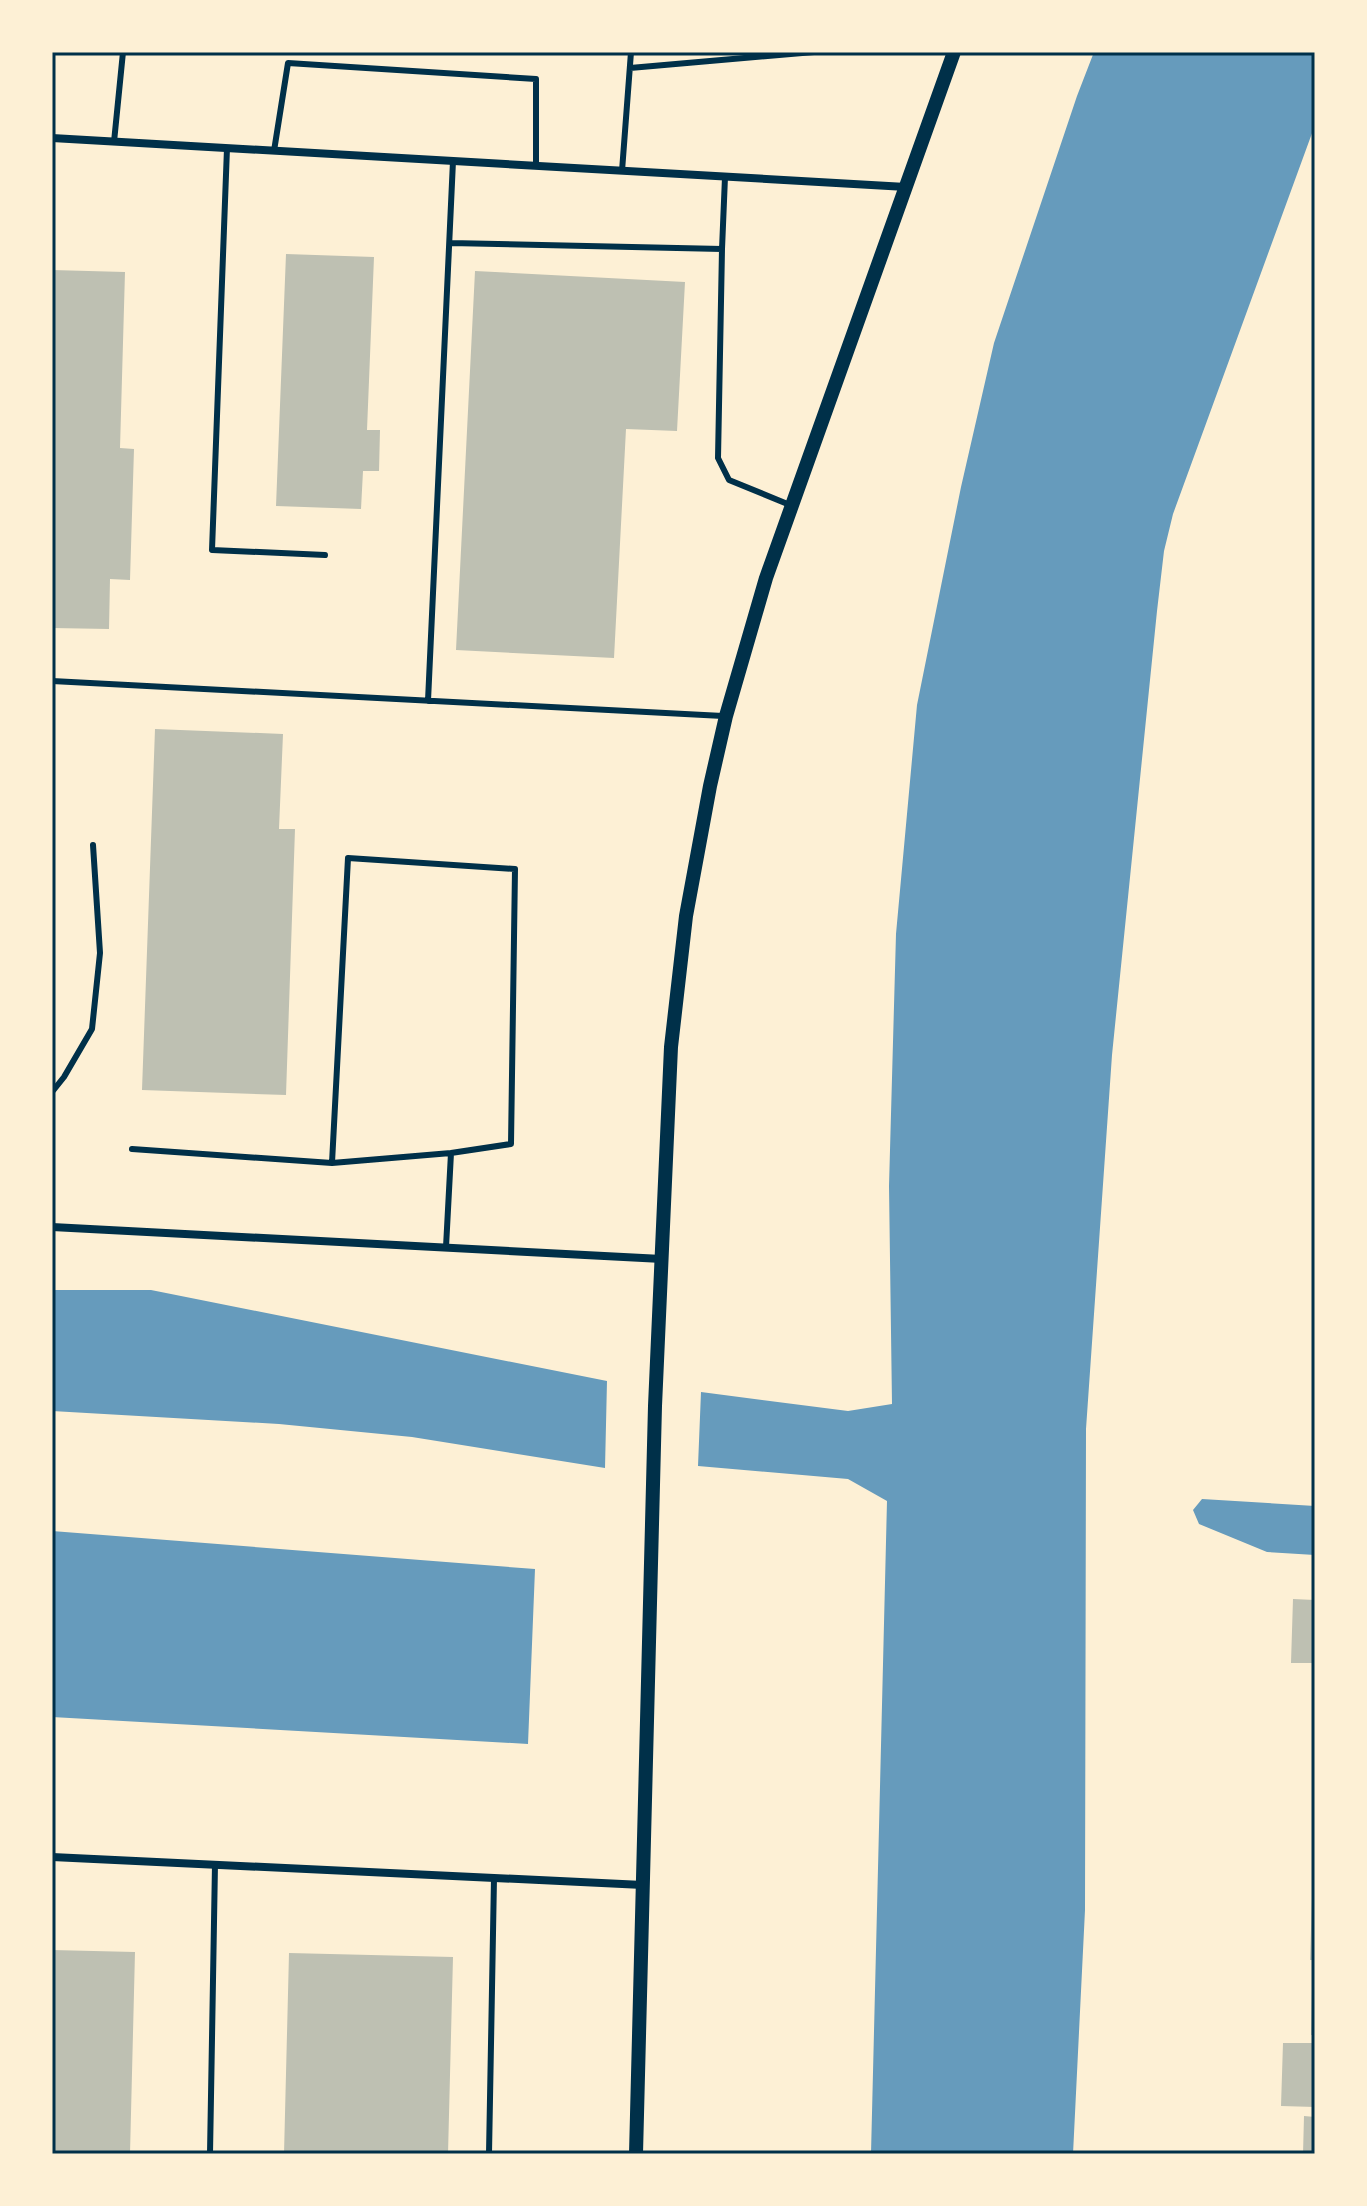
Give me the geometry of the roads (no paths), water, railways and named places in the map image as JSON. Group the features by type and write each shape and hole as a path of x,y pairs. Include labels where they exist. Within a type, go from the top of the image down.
{"street":[{"path":"636,2154 655,1406 671,1047 686,916 726,716 766,578 954,52"},
{"path":"52,138 906,187"},
{"path":"52,1227 662,1259"},
{"path":"52,1857 643,1885"}],"lane":[{"path":"114,142 123,52"},
{"path":"622,171 631,52"},
{"path":"630,68 814,52"},
{"path":"274,151 288,63 536,79 536,166"},
{"path":"227,148 212,550 325,555"},
{"path":"428,701 453,161"},
{"path":"725,177 718,458 729,480 792,506"},
{"path":"450,243 722,249"},
{"path":"52,681 726,716"},
{"path":"52,1092 92,1029 100,953 93,845"},
{"path":"132,1149 332,1163 451,1153 511,1144 515,869 348,858 332,1163"},
{"path":"446,1247 451,1153"},
{"path":"210,2154 215,1864"},
{"path":"489,2154 494,1878"}],"water":[{"path":"1094,52 1315,52 1315,125 1173,514 1164,551 1112,1055 1086,1429 1085,1910 1073,2154 871,2154 887,1501 848,1479 698,1466 701,1392 848,1411 892,1404 889,1186 896,934 917,705 994,343"},
{"path":"52,1290 151,1290 607,1381 605,1468 412,1437 279,1424 52,1411"},
{"path":"1202,1499 1315,1506 1315,1555 1267,1552 1199,1524 1193,1510"},
{"path":"52,1531 535,1569 528,1744 52,1717"}]}
